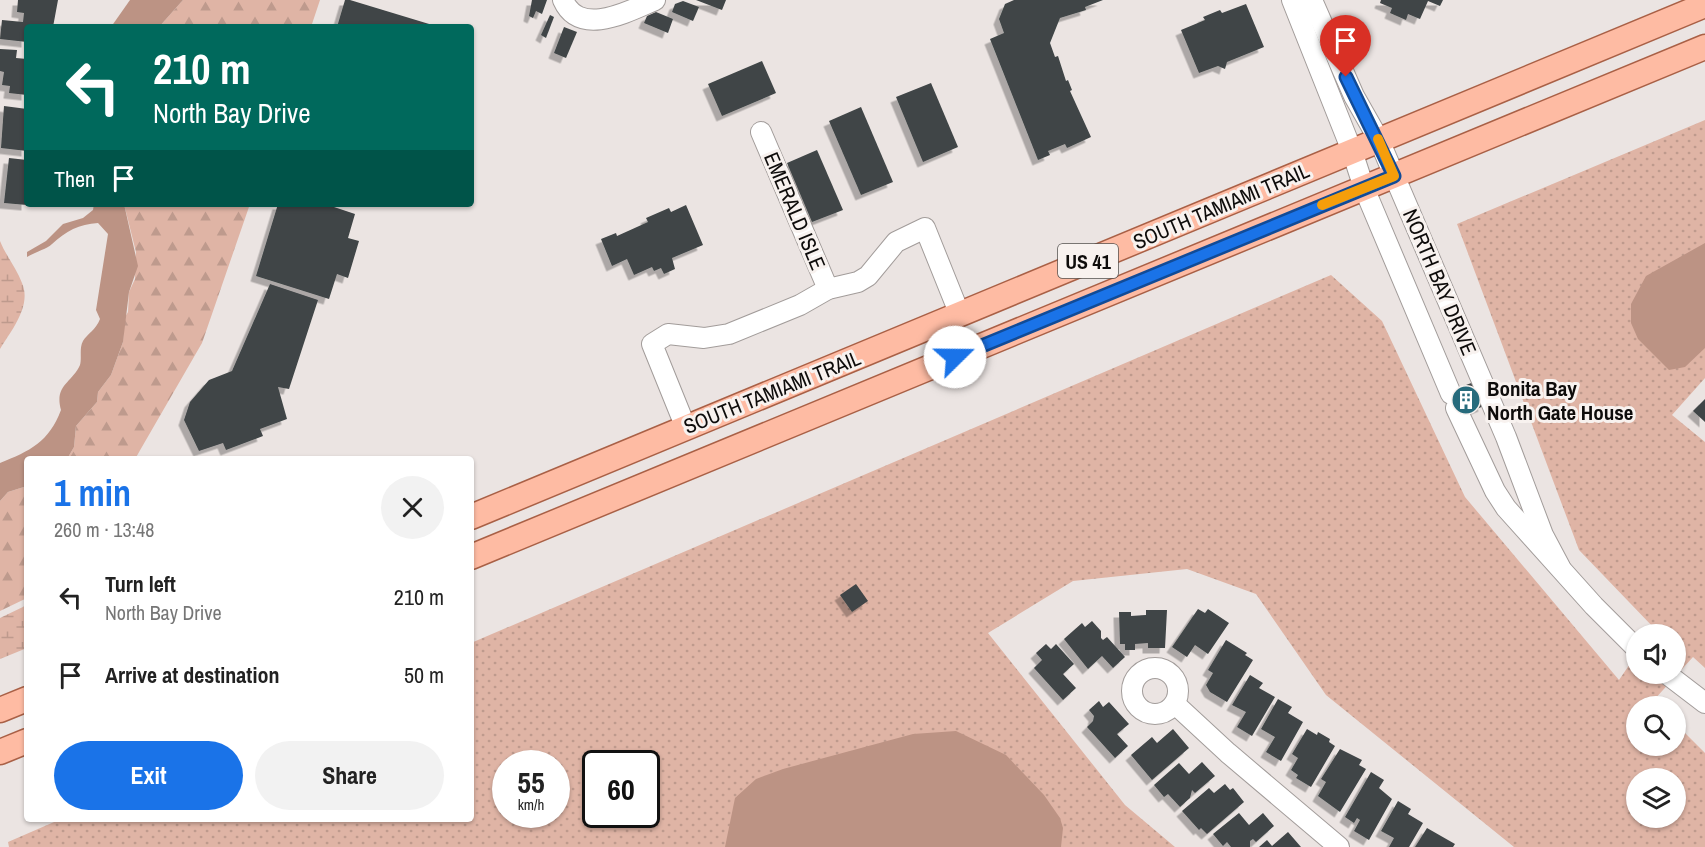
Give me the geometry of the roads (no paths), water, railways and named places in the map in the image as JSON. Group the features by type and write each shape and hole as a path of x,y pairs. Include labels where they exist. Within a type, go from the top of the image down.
{"main road":[{"name":"SOUTH TAMIAMI TRAIL","path":"474,516 1705,5"},
{"name":"SOUTH TAMIAMI TRAIL","path":"474,556 1705,47"},
{"path":"0,710 24,700"},
{"path":"0,752 24,742"}],"street":[{"path":"563,0 578,16 593,20 610,19 655,0"},
{"name":"NORTH BAY DRIVE","path":"1292,0 1352,151 1364,188 1454,401 1500,500 1518,524 1626,638"},
{"name":"NORTH BAY DRIVE","path":"1312,0 1354,96 1379,140 1506,437 1543,535 1560,567"},
{"name":"EMERALD ISLE","path":"761,132 828,289"},
{"name":"EMERALD ISLE","path":"686,428 652,344 668,334 704,338 729,334 800,305 828,289 858,282 868,276 896,242 926,228 960,315"},
{"path":"1680,684 1705,703"},
{"path":"1175,704 1228,753 1339,847"}],"place":[{"name":"Bonita Bay North Gate House","path":"1466,400"}]}
